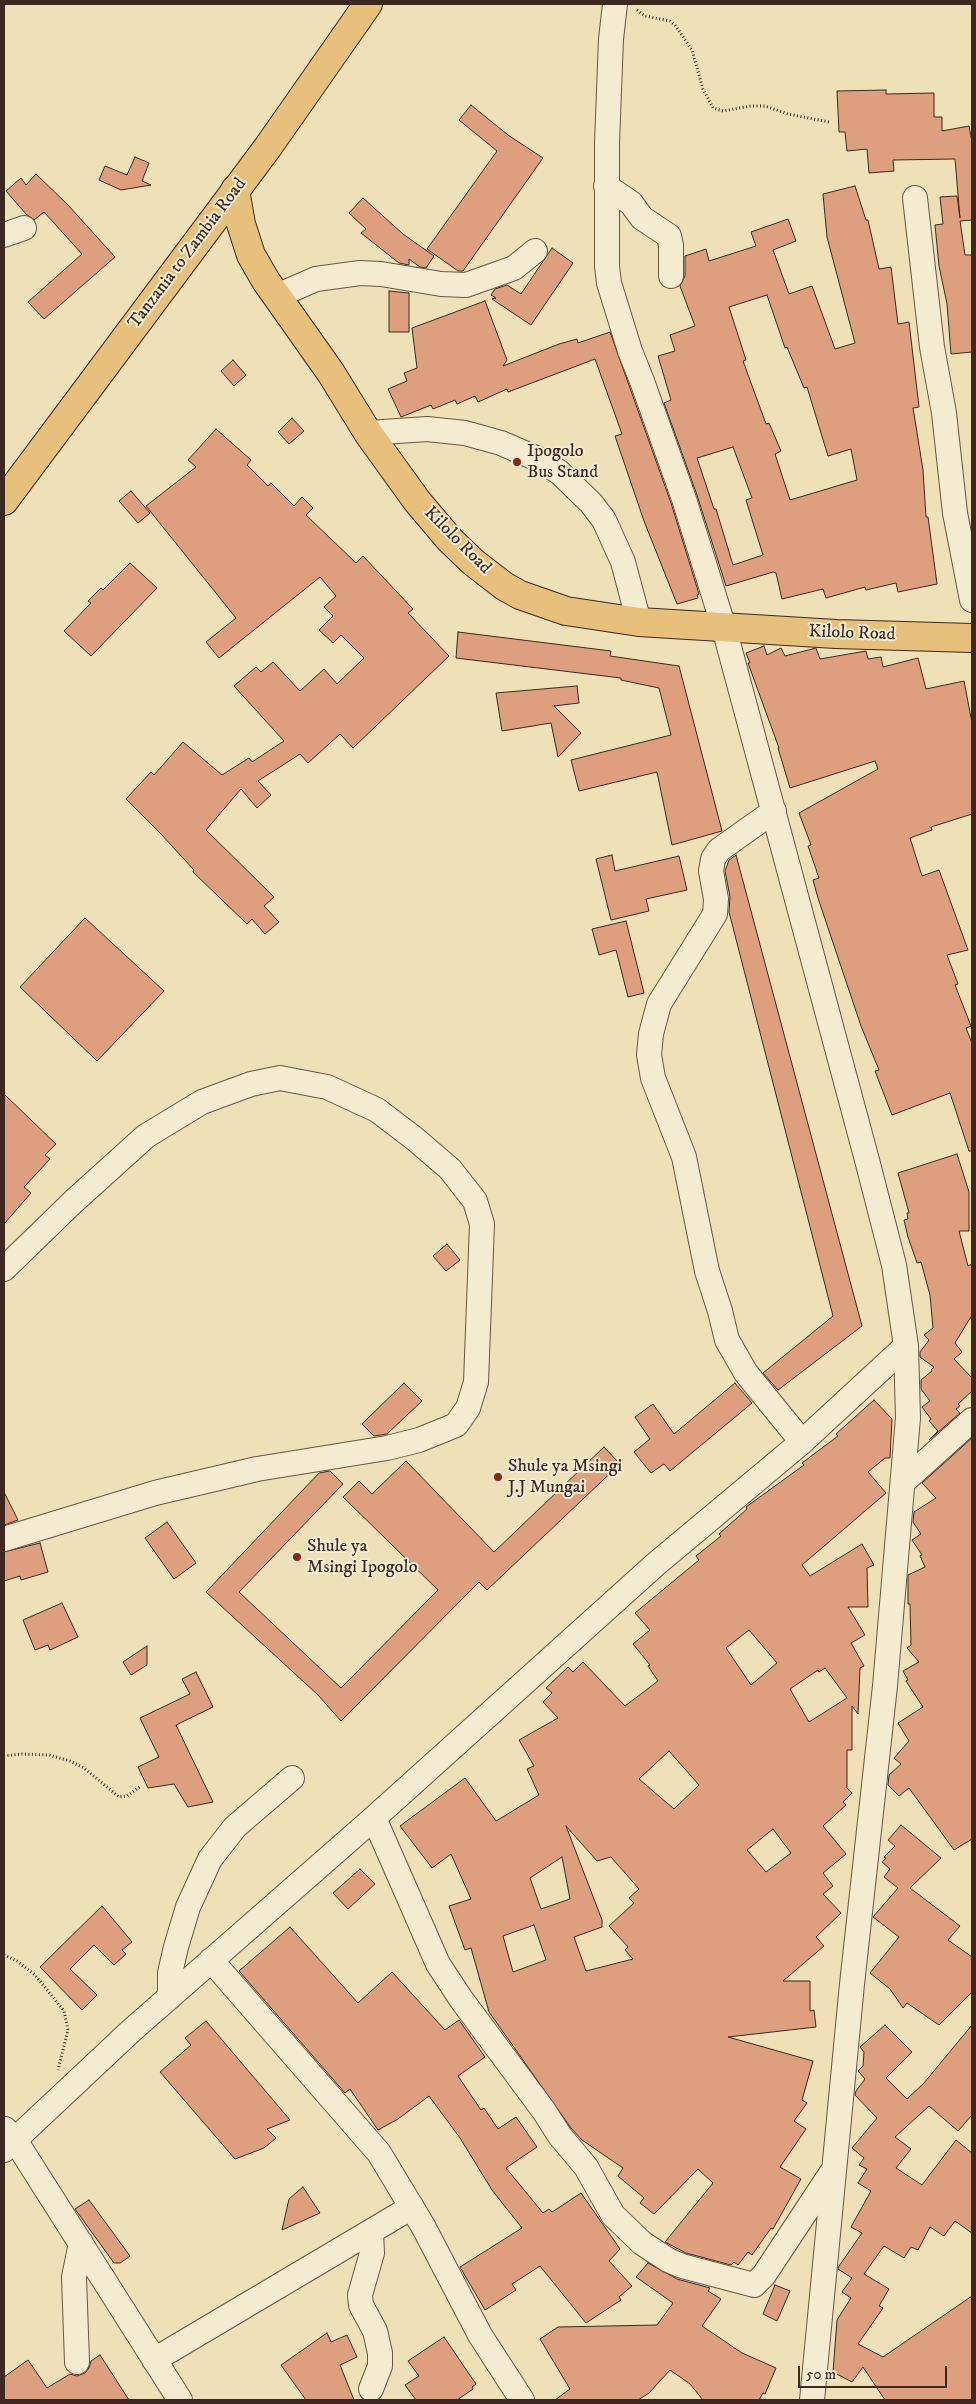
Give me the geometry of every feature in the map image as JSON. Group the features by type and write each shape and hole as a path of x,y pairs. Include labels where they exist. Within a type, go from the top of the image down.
{"main road":[{"name":"Tanzania to Zambia Road","path":"4,501 236,190 368,4"},
{"name":"Kilolo Road","path":"236,190 241,224 251,255 277,296 332,372 368,433 417,501 450,540 473,562 504,586 520,595 566,611 639,622 724,628 972,638"}],"street":[{"path":"615,4 610,39 606,186 609,283 630,352 684,499 724,628 894,1265 906,1346 908,1418 878,1766 853,1975 812,2400"},
{"path":"606,186 631,204 642,218 669,236 671,245 671,276"},
{"path":"915,198 932,347 944,413 955,513 972,600"},
{"path":"277,296 316,279 360,273 382,274 441,284 466,284 514,268 535,251"},
{"path":"368,433 427,429 465,433 501,443 540,460 559,472 591,503 604,520 623,562 639,622"},
{"path":"774,811 719,850 713,859 711,871 716,899 715,914 659,1004 651,1034 649,1056 653,1078 684,1157 706,1271 731,1350 746,1372 802,1442"},
{"path":"4,1269 74,1201 146,1136 202,1102 251,1084 280,1078 327,1087 378,1110 415,1138 450,1169 476,1202 482,1224 476,1382 468,1408 456,1425 419,1440 387,1448 257,1469 155,1493 4,1540"},
{"path":"180,2400 81,2243 7,2139 56,2102 211,1960 374,1818 656,1564 802,1442 906,1346"},
{"path":"903,1482 972,1420"},
{"path":"170,1997 170,1973 176,1947 188,1908 210,1859 236,1827 292,1778"},
{"path":"374,1818 438,1964 560,2136 586,2167 612,2215 642,2243 668,2260 682,2266 754,2284 764,2275 835,2166"},
{"path":"211,1960 379,2153 412,2207 516,2398"},
{"path":"154,2360 412,2207"},
{"path":"371,2232 372,2252 360,2295 361,2305 375,2331 380,2353 378,2372 371,2389"},
{"path":"77,2362 74,2277 81,2243"}],"path":[{"path":"632,4 639,13 670,20 675,25 692,50 703,89 713,108 723,111 751,106 765,106 788,114 829,122"},
{"path":"4,1756 22,1754 49,1755 70,1762 84,1768 120,1797 127,1796 141,1786"},
{"path":"4,1955 17,1961 35,1975 64,2011 68,2030 58,2067 56,2102"}],"building":[{"path":"886,90 886,94 934,93 934,117 942,117 942,131 969,126 972,142 972,220 960,221 965,255 972,255 972,352 951,354 947,304 939,266 935,225 943,224 940,197 957,196 960,218 955,159 893,160 894,171 869,173 867,149 847,151 845,132 839,132 837,91"},
{"path":"471,105 508,135 543,158 463,271 458,271 427,249 497,151 459,120"},
{"path":"135,157 149,163 142,181 151,185 121,190 99,180 105,166 127,175"},
{"path":"36,174 68,205 115,257 44,319 28,302 82,254 44,212 34,220 26,214 6,191 21,178 26,185"},
{"path":"855,186 866,220 868,220 879,269 891,267 898,324 909,322 919,407 913,408 923,470 926,517 928,517 937,584 898,592 896,583 866,590 865,587 826,598 823,589 782,599 776,573 773,572 726,586 697,495 664,403 671,400 658,356 675,351 670,335 695,326 680,286 685,276 685,256 706,249 709,261 756,246 751,232 788,219 796,241 773,250 789,294 812,286 835,349 855,343 827,237 823,194","holes":["767,295 785,348 787,347 804,388 807,387 828,456 851,449 857,480 790,500 775,454 781,451 769,423 766,424 743,361 746,360 729,307","733,447 752,498 746,500 763,555 733,565 716,509 714,509 697,458"]},
{"path":"363,198 403,234 434,256 426,268 420,267 409,259 409,265 399,263 361,233 366,229 349,213"},
{"path":"552,248 573,263 531,325 492,299 496,298 491,295 495,289 507,285 521,294"},
{"path":"389,291 409,293 409,332 389,332"},
{"path":"485,301 507,360 503,366 559,344 577,339 578,343 610,332 671,503 699,594 697,595 698,598 677,604 644,521 615,436 622,434 595,359 508,392 507,389 478,402 475,396 457,404 455,400 433,409 431,405 401,417 388,389 407,381 404,373 417,368 412,328"},
{"path":"233,360 246,375 234,386 221,371"},
{"path":"292,418 304,431 289,444 278,432"},
{"path":"216,429 251,460 247,465 268,486 271,483 294,506 302,497 313,508 306,515 356,563 363,556 413,609 408,613 449,656 353,748 340,734 308,763 300,754 258,781 271,795 257,808 241,789 206,830 274,897 264,906 279,922 265,934 252,919 247,924 193,872 194,870 126,799 151,772 154,775 183,742 222,775 249,758 252,762 284,741 234,686 256,667 261,672 273,662 300,691 324,669 337,684 364,658 341,635 333,643 319,630 333,616 324,607 336,596 320,577 219,658 206,642 236,618 146,506 196,467 188,460"},
{"path":"131,491 150,513 138,523 119,501"},
{"path":"130,563 157,588 91,656 64,631 91,603 88,601 101,588 103,590"},
{"path":"458,632 611,651 610,656 679,666 722,831 672,845 657,772 579,791 571,760 671,735 659,688 621,680 621,678 456,658"},
{"path":"764,646 767,655 781,648 785,656 816,648 820,659 866,651 868,659 881,657 883,667 918,658 926,689 964,681 972,723 972,814 931,827 932,830 910,838 922,876 939,870 968,950 947,955 958,984 955,985 971,1026 966,1028 972,1043 972,1151 969,1151 950,1093 892,1115 875,1071 879,1070 861,1026 818,898 813,880 819,878 808,846 811,845 799,813 878,769 875,761 790,788 779,748 746,653"},
{"path":"577,686 579,703 554,706 581,733 558,757 551,723 502,731 496,693"},
{"path":"612,855 615,871 679,856 687,890 646,899 649,911 611,920 596,859"},
{"path":"736,855 862,1326 778,1390 763,1373 833,1316 729,912 730,897 725,871 729,860"},
{"path":"85,918 164,991 97,1061 20,987"},
{"path":"626,921 644,993 628,997 616,950 599,955 592,929"},
{"path":"4,1094 56,1144 45,1155 50,1159 24,1187 31,1193 4,1224"},
{"path":"957,1154 969,1192 969,1231 959,1231 968,1266 972,1264 972,1315 955,1343 962,1352 954,1359 972,1378 972,1391 958,1404 960,1406 956,1409 960,1413 929,1440 938,1431 929,1421 931,1419 922,1407 930,1401 921,1389 921,1380 934,1367 920,1357 920,1352 929,1340 924,1335 933,1328 930,1295 921,1262 917,1263 908,1237 904,1220 908,1219 907,1213 909,1213 898,1173"},
{"path":"447,1244 460,1260 446,1271 433,1256"},
{"path":"404,1383 422,1401 387,1434 374,1436 362,1424"},
{"path":"735,1383 752,1403 670,1471 664,1464 651,1473 634,1452 650,1439 635,1417 653,1404 674,1434"},
{"path":"874,1400 892,1419 890,1458 885,1458 868,1472 886,1493 802,1565 810,1576 862,1544 874,1565 867,1568 868,1607 848,1607 865,1635 851,1643 864,1666 860,1668 858,1714 852,1706 852,1750 847,1750 847,1788 852,1793 843,1802 846,1805 823,1826 846,1854 823,1873 833,1886 823,1894 841,1913 816,1937 824,1946 783,1981 810,1981 810,2011 814,2010 816,2027 728,2037 813,2061 802,2100 807,2103 794,2121 806,2129 780,2167 801,2179 773,2229 771,2228 752,2255 748,2252 738,2265 734,2262 731,2265 686,2253 665,2242 713,2183 698,2169 654,2214 640,2203 644,2198 618,2176 623,2168 582,2140 571,2128 489,2012 471,1948 465,1950 449,1906 471,1899 451,1854 432,1868 400,1826 465,1778 496,1821 539,1795 527,1769 534,1766 519,1740 558,1718 543,1702 552,1693 546,1688 568,1667 573,1672 583,1662 625,1706 658,1681 648,1666 650,1665 633,1644 650,1630 635,1613 699,1560 696,1556 721,1536 719,1534 747,1509 746,1507 804,1465 802,1463 838,1436 836,1434","holes":["749,1630 777,1663 751,1685 726,1648","825,1668 847,1698 809,1722 790,1689 818,1670 819,1672","669,1751 699,1785 674,1809 639,1779","566,1826 597,1861 611,1857 639,1889 629,1898 634,1903 609,1926 628,1947 625,1950 633,1959 586,1971 574,1937 602,1927 602,1920","773,1829 791,1853 766,1872 747,1850","562,1857 570,1899 541,1909 530,1878","534,1925 546,1960 513,1972 503,1936"]},
{"path":"972,1438 972,1839 954,1850 909,1788 899,1796 888,1785 889,1775 901,1764 894,1758 909,1741 898,1723 923,1707 906,1681 908,1680 903,1671 919,1662 907,1648 911,1645 908,1575 925,1567 920,1556 922,1555 912,1540 921,1534 913,1522 914,1512 936,1498 922,1483"},
{"path":"604,1447 620,1464 487,1590 479,1582 341,1721 318,1695 206,1592 319,1473 330,1471 343,1484 239,1592 341,1688 438,1590 343,1497 359,1481 372,1494 406,1461 494,1552"},
{"path":"4,1492 18,1520 4,1525"},
{"path":"167,1522 196,1563 174,1579 145,1538"},
{"path":"40,1543 48,1572 21,1580 20,1576 4,1581 4,1552"},
{"path":"62,1603 78,1637 50,1650 48,1645 35,1650 23,1620"},
{"path":"147,1646 147,1665 131,1675 123,1662"},
{"path":"196,1672 213,1707 176,1725 213,1802 188,1807 174,1784 148,1788 138,1767 159,1757 140,1718 190,1694 182,1679"},
{"path":"901,1825 941,1858 910,1888 960,1926 948,1940 972,1957 972,1992 939,2025 907,2003 903,2008 890,1989 870,1973 899,1937 873,1917 898,1888 884,1877 890,1869 882,1862 886,1858 884,1857 895,1846 888,1840"},
{"path":"360,1869 375,1884 348,1909 333,1893"},
{"path":"102,1906 132,1942 122,1950 126,1954 114,1965 94,1945 70,1969 97,1995 82,2010 40,1967"},
{"path":"290,1927 358,2003 392,1972 445,2030 459,2020 485,2057 458,2076 481,2110 484,2108 498,2129 516,2117 537,2147 506,2168 543,2213 549,2209 552,2212 581,2193 620,2249 609,2261 632,2286 619,2297 621,2300 586,2323 540,2266 512,2284 516,2290 485,2310 460,2267 522,2228 492,2190 460,2138 429,2096 398,2119 378,2130 350,2089 345,2093 239,1971"},
{"path":"206,2021 290,2120 267,2129 276,2138 264,2148 235,2159 160,2072 191,2045 185,2038"},
{"path":"885,2025 912,2052 886,2078 907,2099 924,2083 972,2025 972,2115 958,2131 929,2106 895,2137 911,2149 896,2168 922,2185 956,2140 972,2153 972,2233 955,2221 944,2236 930,2227 918,2250 911,2247 904,2258 884,2246 864,2274 889,2289 879,2306 883,2308 858,2344 883,2357 972,2296 972,2400 885,2400 863,2367 852,2382 833,2372 837,2320 851,2298 842,2292 852,2278 838,2269 862,2233 851,2227 871,2191 858,2183 867,2169 859,2165 864,2158 852,2148 877,2118 855,2095 865,2079 858,2071 863,2066 864,2052 860,2047"},
{"path":"303,2187 320,2213 282,2230 289,2199"},
{"path":"89,2200 130,2256 120,2263 114,2263 75,2209"},
{"path":"648,2263 677,2279 710,2288 708,2291 721,2299 702,2326 742,2353 776,2368 765,2394 763,2393 759,2400 703,2400 690,2384 670,2370 649,2393 638,2400 555,2400 570,2389 540,2339 558,2327 657,2325 673,2303 636,2277"},
{"path":"775,2285 790,2291 777,2321 763,2314"},
{"path":"327,2333 331,2342 347,2335 357,2357 340,2365 354,2400 306,2400 281,2365"},
{"path":"444,2337 476,2384 472,2387 473,2389 457,2400 416,2400 405,2385 419,2376 408,2361"},
{"path":"100,2355 129,2400 4,2400 4,2377 28,2360 47,2388 70,2374 77,2376 85,2373 91,2361"}],"place":[{"name":"Ipogolo Bus Stand","path":"517,462"},
{"name":"Shule ya Msingi J.J Mungai","path":"498,1477"},
{"name":"Shule ya Msingi Ipogolo","path":"297,1557"}]}
